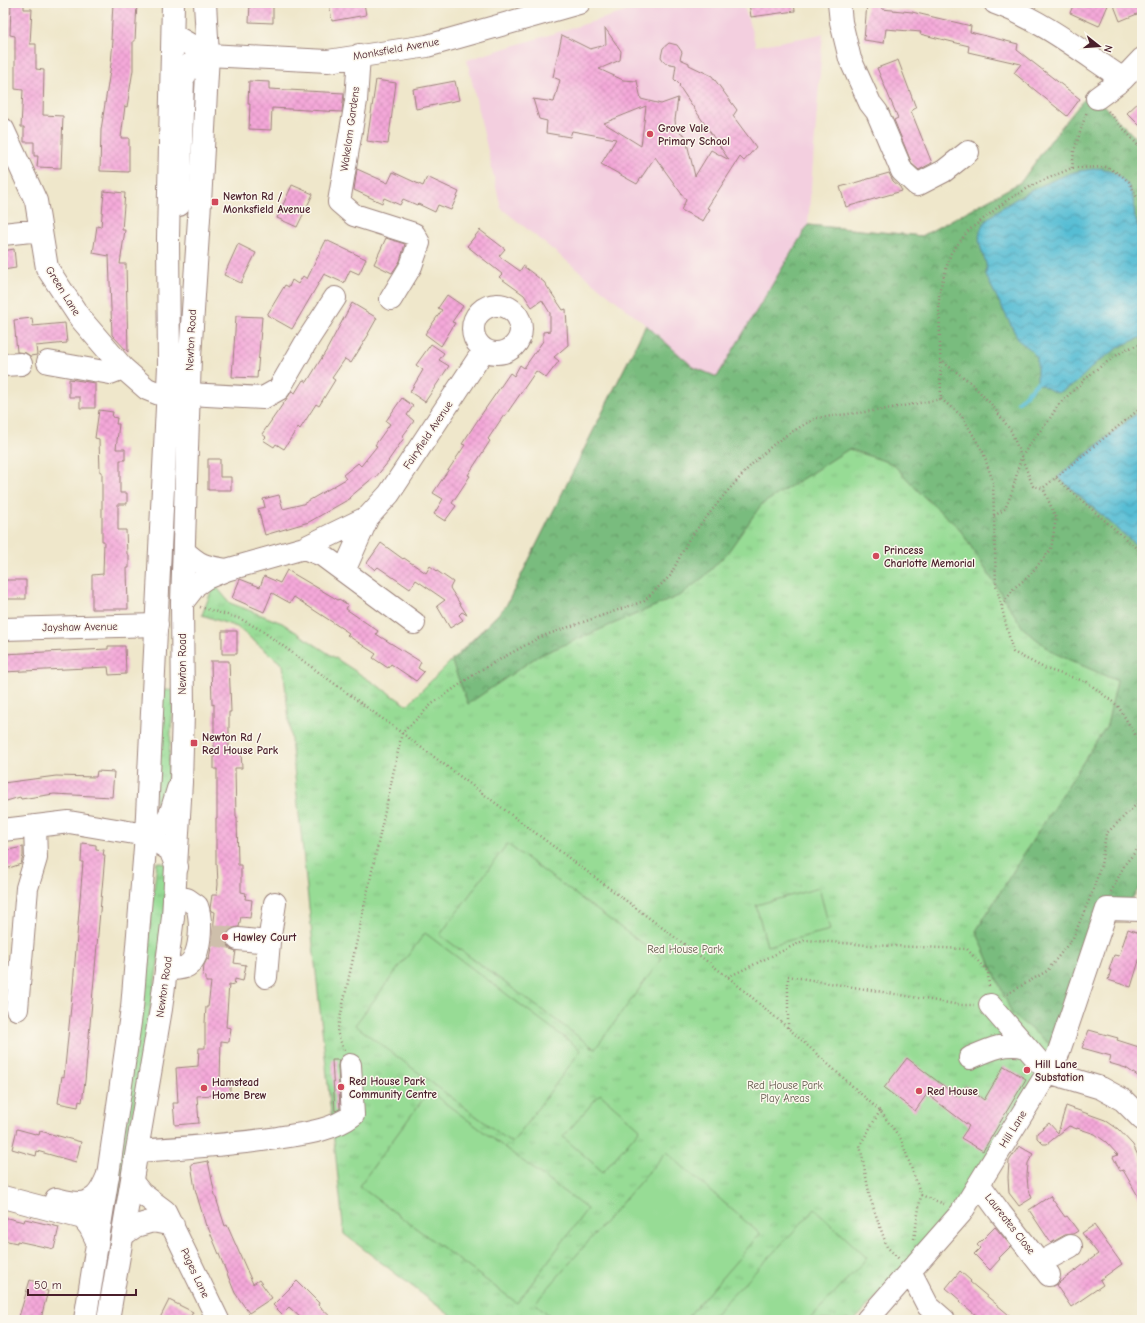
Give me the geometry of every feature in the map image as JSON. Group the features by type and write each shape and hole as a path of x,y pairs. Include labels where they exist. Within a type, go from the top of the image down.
{"main road":[{"name":"Newton Road","path":"84,1320 108,1175 132,1008 146,835 169,366 168,238 173,3"},
{"name":"Newton Road","path":"108,1320 137,1151 173,917 183,705 182,603 190,357 208,54 206,3"},
{"name":"Monksfield Avenue","path":"173,35 208,54 328,61 359,55 427,46 513,12 579,3"},
{"path":"839,3 841,22 850,59 870,103 877,112 902,171 917,185 944,171 968,152"},
{"path":"995,3 1006,7 1046,28 1123,79"},
{"path":"168,238 179,211 183,79 192,62 208,54"},
{"name":"Wakelam Gardens","path":"359,55 356,101 339,202 354,215 414,234 419,243 411,266 391,299"},
{"path":"1097,98 1123,79 1142,59"},
{"name":"Green Lane","path":"3,129 36,201 47,268 80,318 123,368 147,389 167,397"},
{"path":"3,234 40,230"},
{"path":"189,394 263,398 279,389 305,344 335,298"},
{"name":"Fairyfield Avenue","path":"344,571 368,517 389,494 484,350"},
{"path":"48,362 110,373 123,368"},
{"name":"Fairyfield Avenue","path":"182,603 196,585 206,578 226,570 304,548 368,517"},
{"path":"304,548 322,555 414,623"},
{"name":"Fairyfield Avenue","path":"184,550 195,562 207,567 226,570"},
{"name":"Jayshaw Avenue","path":"3,629 157,625"},
{"path":"146,835 164,825 171,812 180,782"},
{"path":"3,830 69,822 146,835 170,850 176,867"},
{"path":"17,1009 27,888 36,858 35,826"},
{"path":"166,969 186,967 196,954 206,934 200,925 197,906 187,899 174,897"},
{"path":"266,977 274,903"},
{"path":"1107,909 1142,910"},
{"name":"Hill Lane","path":"867,1320 961,1213 1048,1072 1058,1054 1107,909"},
{"path":"238,939 269,942"},
{"path":"990,1005 1048,1072 1101,1088 1123,1100 1142,1119"},
{"path":"970,1058 1000,1046 1014,1045 1026,1047"},
{"path":"137,1151 237,1144 308,1132 344,1122 353,1116 350,1065"},
{"path":"39,1206 47,1200 53,1198 78,1204 87,1202 96,1197 108,1175"},
{"name":"Pages Lane","path":"132,1182 152,1203 165,1211 218,1320"},
{"name":"Laureates Close","path":"979,1184 1045,1269 1071,1246"},
{"path":"3,1197 83,1218 90,1227 97,1241"},
{"path":"123,1235 136,1226 153,1220 173,1225"},
{"path":"910,1271 928,1306 944,1320"}],"path":[{"path":"1072,168 1074,151 1089,105 1097,98 1142,150"},
{"path":"941,399 939,292 951,253 968,231 1006,201 1035,184 1072,168 1107,167 1121,174 1129,182 1142,207"},
{"path":"994,516 1005,508 1012,492 1022,458 1030,442 1049,420 1058,405 1094,371 1126,349 1142,344"},
{"path":"940,360 970,382 992,405 1011,431 1033,486 1043,488 1142,407"},
{"path":"350,1065 337,1032 402,733 432,704 461,684 479,672 540,638 644,601 670,576 689,539 725,494 752,464 774,444 816,418 881,410 941,399 962,416 983,452 993,482 996,585 1013,652 1046,670 1087,682 1118,706 1142,746"},
{"path":"1056,478 1142,553"},
{"path":"1002,606 1014,588 1028,577 1051,549 1056,518 1043,488"},
{"path":"182,603 241,618 260,630 402,733 728,977 788,1028 880,1111 901,1139 921,1195 914,1242"},
{"path":"788,1028 788,976 960,1005 990,1005 1047,971 1073,938 1092,893 1101,865 1106,834 1142,799"},
{"path":"1107,909 1108,899 1125,864 1142,844"},
{"path":"728,977 805,940 868,945 967,948 988,972 990,1005"},
{"path":"880,1111 860,1145 869,1191 886,1247 910,1271"},
{"path":"921,1195 950,1207"}],"shaded area":[{"name":"Grove Vale Primary School","path":"654,3 743,3 756,46 823,34 808,225 717,377 693,367 646,325 501,208 467,60"}],"green space":[{"path":"1090,92 1142,144 1142,409 1058,477 1142,550 1142,884 1128,905 1102,906 1053,1047 1012,1014 976,931 1107,725 1117,681 1052,652 1023,628 959,528 923,496 893,464 849,449 761,505 728,552 705,576 681,595 538,656 468,704 452,662 506,606 646,325 693,367 717,377 808,225 922,236 1021,182 1054,136"},
{"name":"Red House Park","path":"1054,136 1142,144 1142,873 1102,906 1048,1060 958,1210 855,1320 456,1320 344,1234 283,665 237,627 202,615 214,584 230,603 282,623 407,705 506,606 646,325 693,367 717,377 808,225 922,236 1021,182"},
{"path":"162,690 174,690 166,802 155,803"},
{"path":"507,844 662,958 595,1049 440,935"},
{"path":"157,862 166,864 165,920 100,1320 93,1320 136,1035"},
{"path":"819,888 830,930 767,946 756,905"},
{"path":"425,933 581,1050 512,1143 355,1025"},
{"path":"429,1091 587,1209 517,1303 359,1186"},
{"path":"600,1094 640,1129 603,1172 563,1137"},
{"path":"666,1152 760,1234 685,1320 555,1320 535,1303"},
{"path":"815,1209 867,1258 809,1320 709,1320"}],"water":[{"path":"1098,168 1109,170 1118,175 1128,185 1133,197 1135,217 1142,239 1142,337 1123,345 1096,363 1075,384 1058,393 1037,383 1037,358 1030,349 1019,341 986,276 986,264 979,235 985,222 994,213 1021,196 1051,181 1074,172"},
{"path":"1142,409 1142,550 1058,477"}],"building":[{"path":"11,3 24,3 24,9 32,9 30,44 36,44 36,69 44,70 43,115 63,116 61,168 37,167 38,156 34,156 34,142 24,142 24,127 21,127 23,90 15,89 15,36 10,35"},
{"path":"113,3 137,3 135,41 133,41 133,70 127,107 125,106 121,138 129,138 129,172 100,171 101,130 113,40 111,40"},
{"path":"250,3 273,3 273,23 249,22"},
{"path":"329,3 364,3 366,15 332,21"},
{"path":"749,3 794,3 795,11 751,17"},
{"path":"867,3 882,5 882,9 912,12 971,26 970,32 1018,44 1017,50 1080,99 1067,116 1014,73 1021,64 968,52 969,46 920,34 921,32 886,29 884,43 864,40"},
{"path":"1074,3 1109,3 1099,26 1070,13"},
{"path":"1113,3 1142,3 1142,12 1120,21"},
{"path":"605,28 621,51 620,60 599,69 623,80 637,81 641,99 661,104 678,98 675,120 676,130 685,135 695,176 711,150 729,160 679,86 680,85 674,79 676,65 665,63 661,57 663,48 669,43 677,45 682,52 680,59 712,76 737,110 733,116 756,147 744,161 740,157 707,208 710,209 703,221 681,210 686,200 655,157 637,184 601,164 616,139 572,131 570,137 546,133 547,121 539,119 533,99 554,102 560,80 553,77 562,35 590,49 606,45","holes":["646,106 641,146 604,123"]},
{"path":"898,60 916,108 911,111 932,163 919,170 912,164 894,120 898,118 877,68"},
{"path":"376,80 396,83 388,144 367,141"},
{"path":"249,81 269,82 269,89 344,93 342,112 272,108 271,130 249,129"},
{"path":"455,81 459,100 416,109 413,89"},
{"path":"1142,99 1142,128 1127,113"},
{"path":"357,169 388,183 393,172 423,186 427,177 459,192 451,210 438,205 435,212 403,199 400,205 384,198 382,203 354,190"},
{"path":"889,173 893,181 902,191 846,207 840,187"},
{"path":"292,185 313,194 297,227 277,218"},
{"path":"104,191 125,193 122,230 125,230 120,264 126,264 128,352 112,335 109,256 93,253 97,226 101,227"},
{"path":"480,230 505,249 499,256 520,271 523,266 544,282 563,310 566,309 568,345 554,357 559,361 546,378 536,371 505,416 504,415 488,439 490,441 468,475 470,476 452,503 456,506 445,521 434,514 443,499 433,493 465,445 462,444 510,373 514,376 520,365 524,368 543,341 543,332 550,331 550,313 542,300 532,307 524,295 499,277 502,274 467,246"},
{"path":"386,238 405,244 400,261 392,273 374,264"},
{"path":"326,240 366,259 359,274 350,270 344,283 324,274 292,329 267,315 285,285 289,287 292,280 298,284 303,276 307,279"},
{"path":"238,244 256,253 241,283 224,275"},
{"path":"14,249 16,268 3,270 3,251"},
{"path":"447,295 463,306 452,322 455,323 441,346 425,334 442,310 438,308"},
{"path":"352,303 377,318 369,334 351,363 345,359 332,378 335,380 319,406 316,404 300,429 298,427 284,449 276,444 274,447 263,440 266,437 262,434 292,391 295,393 303,380 307,382"},
{"path":"236,316 262,317 257,378 232,377"},
{"path":"32,318 33,326 65,323 67,343 36,346 37,355 30,356 26,353 17,352 14,320"},
{"path":"431,344 444,353 439,360 449,366 425,402 410,392 423,370 416,365"},
{"path":"69,379 95,383 95,408 80,408 80,397 69,397"},
{"path":"402,398 413,406 407,415 414,421 402,437 404,438 389,461 375,478 374,477 350,497 351,498 309,522 265,535 258,509 265,507 263,499 279,495 283,509 303,504 346,479 343,475 358,463 361,466 377,446 375,445 390,424 386,421"},
{"path":"99,410 113,412 112,417 117,418 116,424 119,424 116,449 125,449 125,460 120,460 120,493 127,493 127,504 118,504 118,530 126,530 127,554 129,555 129,568 127,568 128,609 92,609 92,575 103,574 104,541 102,541 102,472 100,472 99,439 95,438"},
{"path":"208,459 220,459 220,477 231,477 231,490 208,490"},
{"path":"381,543 426,573 430,566 453,582 450,588 467,615 462,612 459,615 463,620 450,628 437,606 445,600 416,580 410,589 378,567 375,570 367,563"},
{"path":"287,570 348,605 346,609 378,631 376,634 421,662 418,668 424,672 416,681 391,664 388,668 373,658 376,654 347,635 349,633 294,597 290,603 272,593 264,612 232,598 240,579 260,587 264,576 280,583"},
{"path":"3,580 26,580 26,599 3,599"},
{"path":"222,631 237,631 237,654 222,654"},
{"path":"108,646 125,646 126,674 109,675 108,667 3,672 3,654 108,649"},
{"path":"211,661 229,661 231,712 229,712 229,752 241,752 242,768 235,768 238,865 241,865 241,892 246,893 245,899 252,900 250,918 241,917 239,927 232,928 226,937 227,945 230,949 236,951 234,963 246,965 243,981 235,979 234,985 229,984 226,1027 231,1028 229,1042 221,1041 220,1080 230,1079 230,1094 197,1096 199,1123 175,1125 173,1103 178,1103 176,1068 198,1066 199,1048 205,1048 206,1007 208,1007 211,982 206,982 206,977 203,976 204,965 207,959 209,960 212,940 215,912 211,911 210,908 212,895 217,895 218,884 216,864 217,769 214,769 214,704 212,705"},
{"path":"97,771 114,772 112,797 54,794 21,799 20,797 3,802 3,783 56,776 96,777"},
{"path":"82,843 96,845 96,849 104,850 103,855 105,855 85,1081 82,1102 79,1101 78,1107 58,1103 62,1076 64,1077 73,986 83,862 81,862"},
{"path":"23,847 21,864 3,870 3,851"},
{"path":"1128,929 1142,934 1142,951 1131,987 1108,980 1111,970 1109,970 1114,955 1119,956"},
{"path":"1089,1030 1118,1038 1117,1040 1142,1048 1142,1079 1126,1068 1109,1063 1111,1056 1082,1048"},
{"path":"907,1058 958,1097 966,1086 984,1100 1004,1066 1026,1079 983,1151 961,1138 969,1126 927,1094 915,1111 884,1088"},
{"path":"332,1060 339,1060 340,1109 335,1111"},
{"path":"1066,1106 1105,1120 1118,1129 1133,1145 1142,1164 1142,1203 1123,1170 1120,1171 1113,1157 1118,1155 1106,1142 1095,1134 1069,1126 1047,1144 1043,1144 1037,1138 1037,1133 1049,1123 1058,1133"},
{"path":"17,1129 39,1135 40,1131 81,1142 76,1162 37,1151 36,1156 12,1149"},
{"path":"1019,1146 1033,1154 1028,1163 1027,1176 1028,1188 1032,1198 1019,1206 1009,1193 1008,1177 1009,1161"},
{"path":"208,1161 215,1195 225,1226 227,1225 253,1284 259,1280 272,1298 249,1313 235,1293 207,1225 206,1226 195,1189 191,1164"},
{"path":"1050,1196 1065,1217 1067,1216 1078,1231 1073,1234 1065,1235 1051,1243 1029,1210"},
{"path":"3,1217 24,1222 25,1219 59,1227 54,1249 17,1241 17,1243 3,1240"},
{"path":"1094,1225 1122,1264 1100,1280 1103,1285 1071,1307 1056,1285 1098,1254 1082,1233"},
{"path":"995,1227 1011,1246 990,1270 974,1254 980,1248 977,1245"},
{"path":"960,1271 971,1281 970,1282 1015,1320 982,1320 960,1302 961,1301 946,1288"},
{"path":"30,1280 46,1285 44,1290 48,1291 41,1320 18,1320"},
{"path":"297,1281 319,1303 318,1305 334,1320 303,1320 289,1307 282,1314 273,1305"},
{"path":"169,1300 193,1312 189,1320 159,1320"}],"waterway":[{"path":"1018,402 1037,383"}],"tunnel":[{"path":"212,935 238,939"}],"place":[{"name":"Grove Vale Primary School","path":"650,134"},
{"name":"Newton Rd / Monksfield Avenue","path":"215,202"},
{"name":"Princess Charlotte Memorial","path":"876,556"},
{"name":"Newton Rd / Red House Park","path":"194,743"},
{"name":"Hawley Court","path":"225,937"},
{"name":"Hill Lane Substation","path":"1027,1070"},
{"name":"Red House Park Community Centre","path":"341,1087"},
{"name":"Hamstead Home Brew","path":"204,1088"},
{"name":"Red House","path":"919,1091"}],"park label":[{"name":"Red House Park Play Areas","path":"785,1091"}]}
